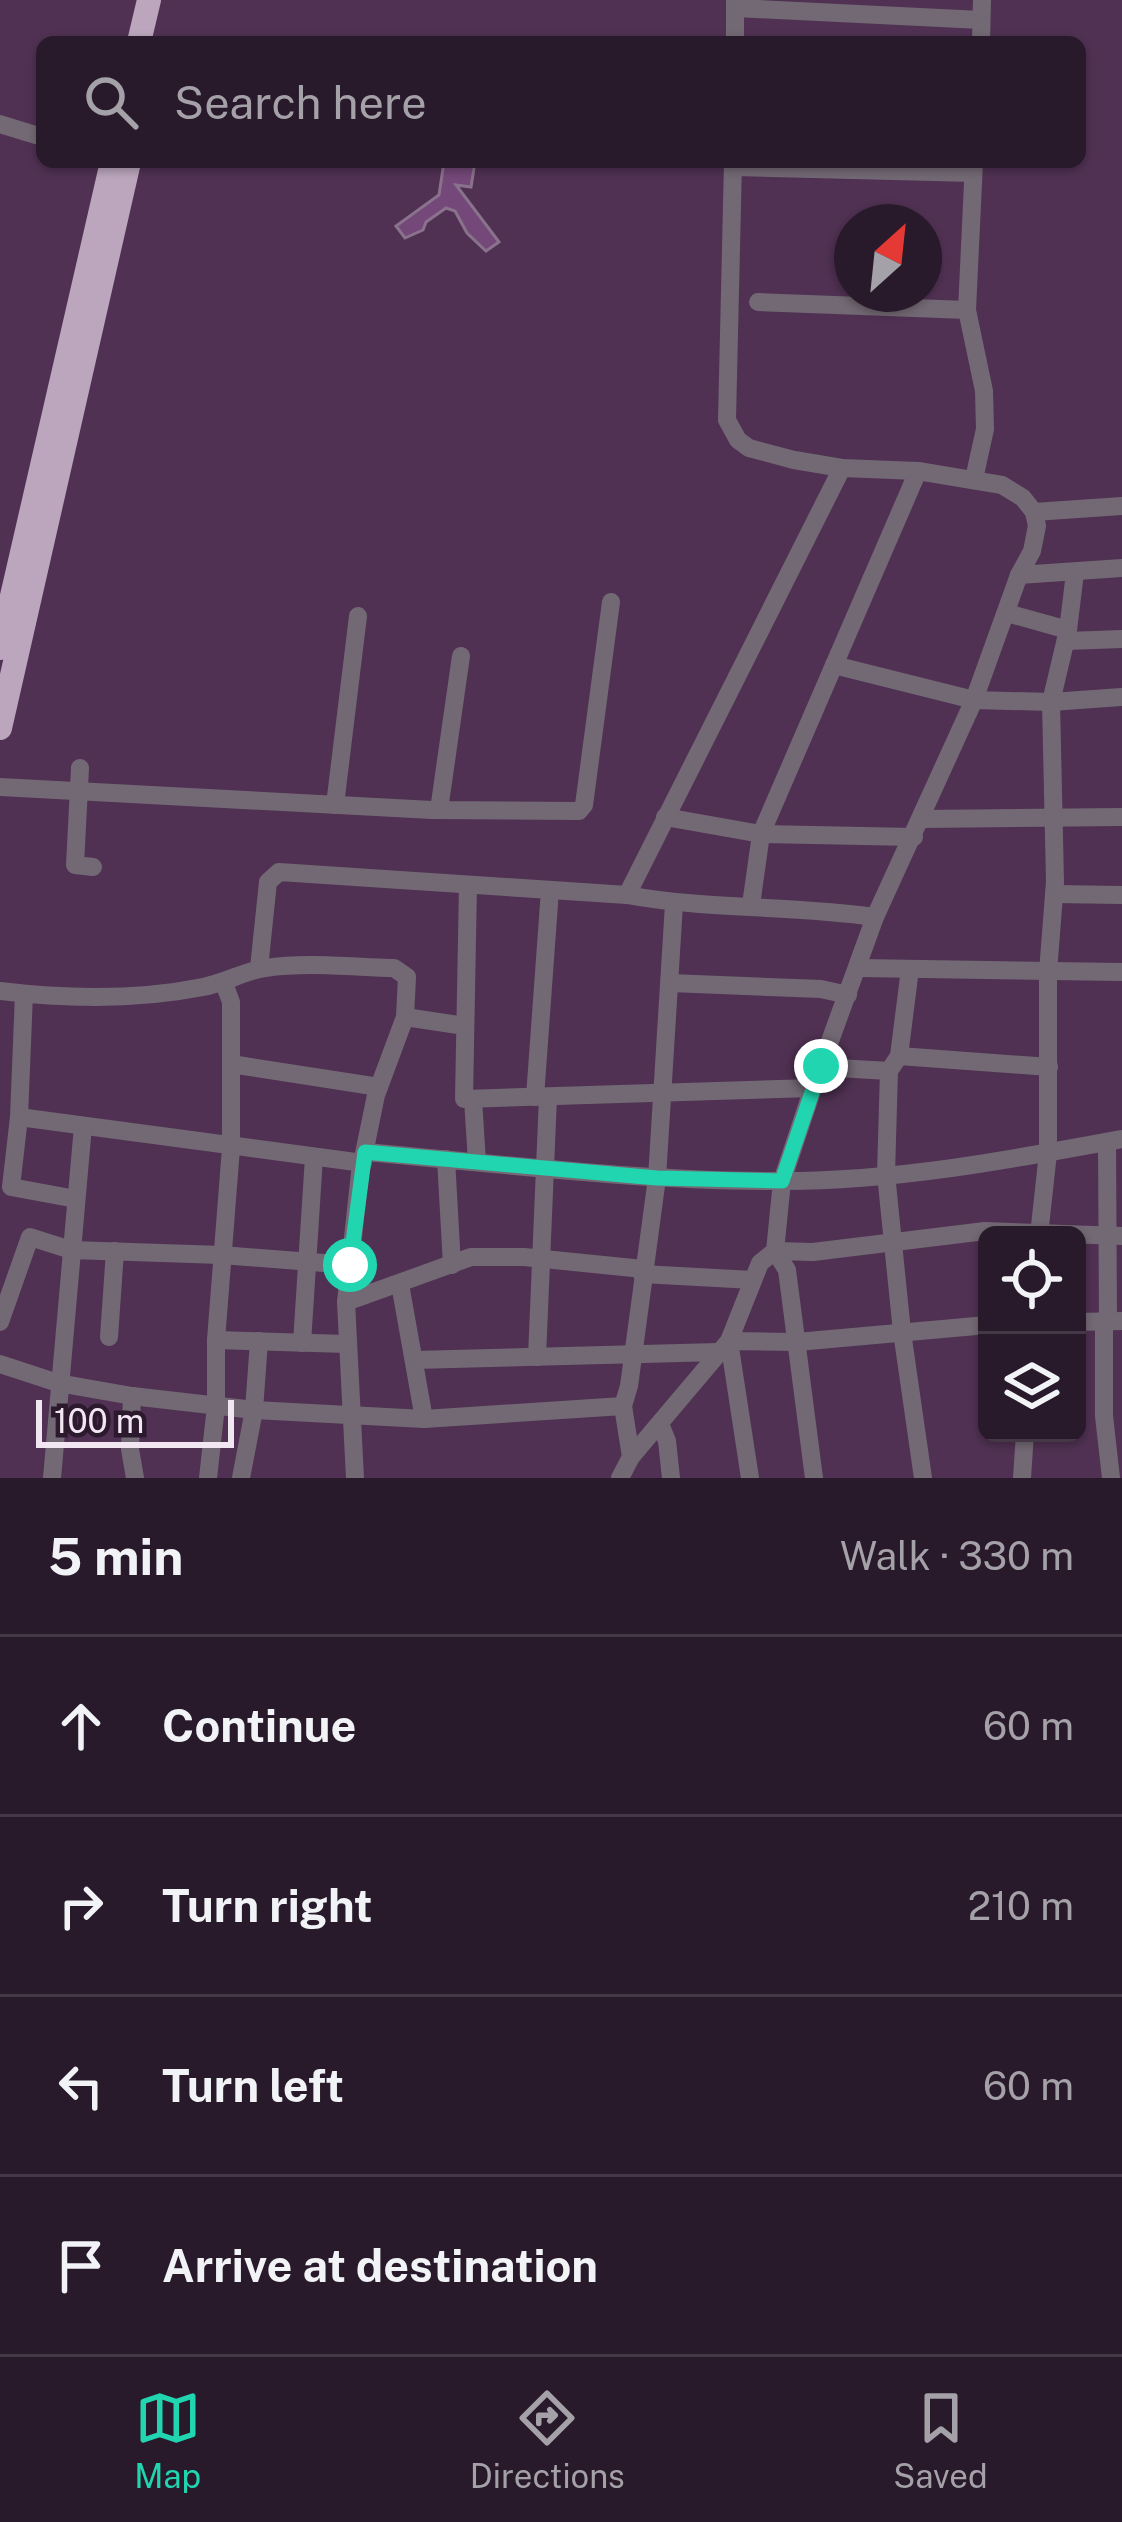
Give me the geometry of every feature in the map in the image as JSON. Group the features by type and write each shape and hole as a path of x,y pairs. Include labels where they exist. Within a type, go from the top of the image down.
{"main road":[{"path":"140,36 149,0"},
{"path":"157,36 166,0"},
{"path":"0,648 111,168"},
{"path":"0,728 128,168"}],"street":[{"path":"735,36 735,4 982,10"},
{"path":"0,124 36,135"},
{"path":"733,168 727,420 738,440 749,448 842,468 918,471 1002,485 1023,498 1034,512 1036,526 1032,551 974,700 875,917 782,1181 776,1250 787,1270 814,1478"},
{"path":"973,168 967,310 984,391 985,429 974,479"},
{"path":"758,302 967,310"},
{"path":"627,895 842,468"},
{"path":"751,905 761,834 918,471"},
{"path":"1034,512 1122,506"},
{"path":"1019,575 1122,568"},
{"path":"1040,1226 1048,1154 1048,972 1054,894 1051,702 1068,635 1075,573"},
{"path":"0,787 439,810 579,811 584,805 611,602"},
{"path":"1007,613 1068,635 1122,639"},
{"path":"335,805 358,616"},
{"path":"439,810 461,656"},
{"path":"834,665 974,700 1122,697"},
{"path":"80,768 75,865 93,866"},
{"path":"665,817 761,834 1122,817"},
{"path":"259,968 268,881 279,872 875,917"},
{"path":"468,885 464,1099 813,1088"},
{"path":"537,1357 550,890"},
{"path":"1054,894 1122,895"},
{"path":"631,1457 622,1406 657,1178 674,904"},
{"path":"0,991 165,994 224,983 259,968 394,968 407,977 406,1017 379,1087 364,1158 346,1301 355,1478"},
{"path":"859,968 1122,972"},
{"path":"910,969 894,1064 886,1174 923,1478"},
{"path":"208,1478 231,1148 231,1002 224,983"},
{"path":"670,983 821,989 848,995"},
{"path":"23,994 20,1117 10,1187 76,1199"},
{"path":"406,1017 465,1026"},
{"path":"231,1064 379,1087"},
{"path":"821,1066 1049,1066"},
{"path":"473,1099 478,1162"},
{"path":"20,1117 314,1157 446,1160 657,1178 782,1181 886,1174 1115,1141 1116,1236 1104,1416 1112,1478"},
{"path":"52,1478 83,1126"},
{"path":"302,1342 314,1157"},
{"path":"446,1160 452,1264"},
{"path":"620,1478 631,1457 724,1347 760,1263 776,1250 813,1252 978,1233"},
{"path":"1086,1236 1116,1236"},
{"path":"0,1322 29,1237 71,1250 350,1265"},
{"path":"109,1336 115,1251"},
{"path":"346,1301 471,1257 539,1258 753,1280"},
{"path":"400,1284 424,1419"},
{"path":"414,1360 633,1353 978,1326"},
{"path":"216,1340 347,1344"},
{"path":"241,1478 254,1410 259,1341"},
{"path":"724,1347 750,1478"},
{"path":"0,1364 58,1383 254,1410 424,1419 622,1406"},
{"path":"132,1396 130,1449 135,1478"},
{"path":"660,1424 667,1441 670,1478"},
{"path":"1022,1478 1024,1442"}],"shaded area":[{"path":"0,0 1122,0 1122,1478 0,1478"}],"building":[{"path":"443,168 474,168 471,187 456,185 499,242 486,251 467,233 455,211 446,208 426,222 423,230 405,238 396,226 439,195"}],"route":[{"path":"350,1265 365,1152 657,1178 782,1181 821,1066"}]}
